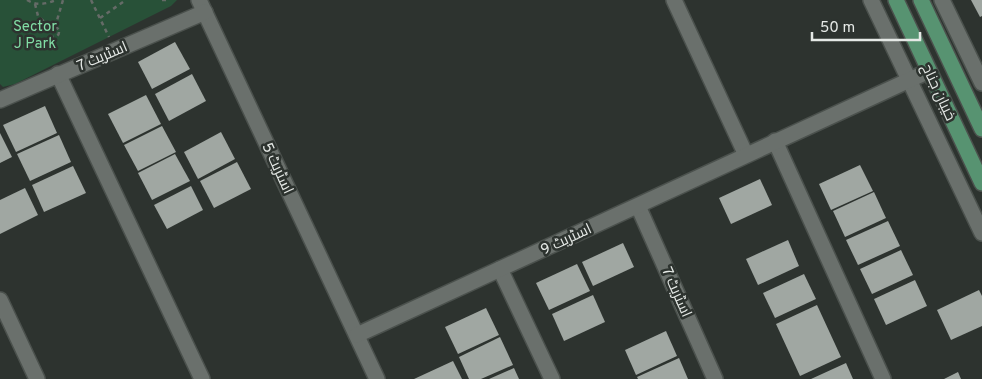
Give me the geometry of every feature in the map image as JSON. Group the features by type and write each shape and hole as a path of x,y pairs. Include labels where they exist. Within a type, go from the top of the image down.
{"main road":[{"name":"خیبان جناح","path":"896,0 982,183"},
{"name":"خیبان جناح","path":"922,0 980,119"}],"street":[{"path":"674,0 746,155"},
{"path":"871,0 982,233"},
{"path":"942,0 982,84"},
{"name":"اسٹریٹ 7","path":"0,100 116,51 202,6"},
{"name":"اسٹریٹ 5","path":"202,6 378,379"},
{"name":"اسٹریٹ 9","path":"357,335 930,71"},
{"path":"58,74 202,379"},
{"path":"775,141 883,379"},
{"name":"اسٹریٹ 7","path":"638,206 715,379"},
{"path":"500,269 552,379"},
{"path":"0,300 37,379"}],"path":[{"path":"27,0 35,4 44,4 56,0"},
{"path":"35,4 38,16 53,28 63,0"},
{"path":"91,0 116,51"},
{"path":"100,18 126,0"},
{"path":"162,0 170,0"}],"green space":[{"name":"Sector J Park","path":"0,0 177,0 171,6 15,84 3,87 0,84"}],"building":[{"path":"971,0 982,0 982,16 980,17"},
{"path":"175,42 190,69 152,89 138,62"},
{"path":"192,74 206,101 169,121 155,94"},
{"path":"146,95 161,124 123,143 108,114"},
{"path":"45,106 57,133 16,152 3,125"},
{"path":"162,126 176,152 138,171 124,145"},
{"path":"221,132 235,159 198,179 184,152"},
{"path":"0,133 12,157 0,163"},
{"path":"59,135 71,162 30,181 17,154"},
{"path":"175,154 190,181 152,200 138,173"},
{"path":"237,162 251,189 214,208 200,181"},
{"path":"860,165 873,191 831,210 819,184"},
{"path":"73,166 86,193 44,212 32,185"},
{"path":"760,179 772,205 731,224 719,198"},
{"path":"191,186 203,210 167,229 154,205"},
{"path":"25,188 38,215 0,234 0,200"},
{"path":"874,192 886,218 845,237 833,211"},
{"path":"888,221 900,246 858,265 846,240"},
{"path":"788,240 799,266 758,285 746,259"},
{"path":"623,243 634,267 593,286 582,262"},
{"path":"901,250 913,275 872,294 860,269"},
{"path":"577,264 590,291 549,310 536,283"},
{"path":"804,274 816,299 775,318 763,293"},
{"path":"915,280 927,306 886,325 874,299"},
{"path":"979,290 982,296 982,326 951,340 937,310"},
{"path":"593,295 605,322 564,341 552,314"},
{"path":"817,305 841,357 800,376 776,324"},
{"path":"486,308 499,335 458,354 445,327"},
{"path":"666,331 677,356 636,375 625,350"},
{"path":"500,337 513,365 481,379 469,379 459,357"},
{"path":"679,358 688,379 638,379 637,377"},
{"path":"453,361 462,379 414,379"},
{"path":"846,363 853,379 811,379"},
{"path":"514,368 519,379 489,379"},
{"path":"958,372 961,379 944,379"}]}
